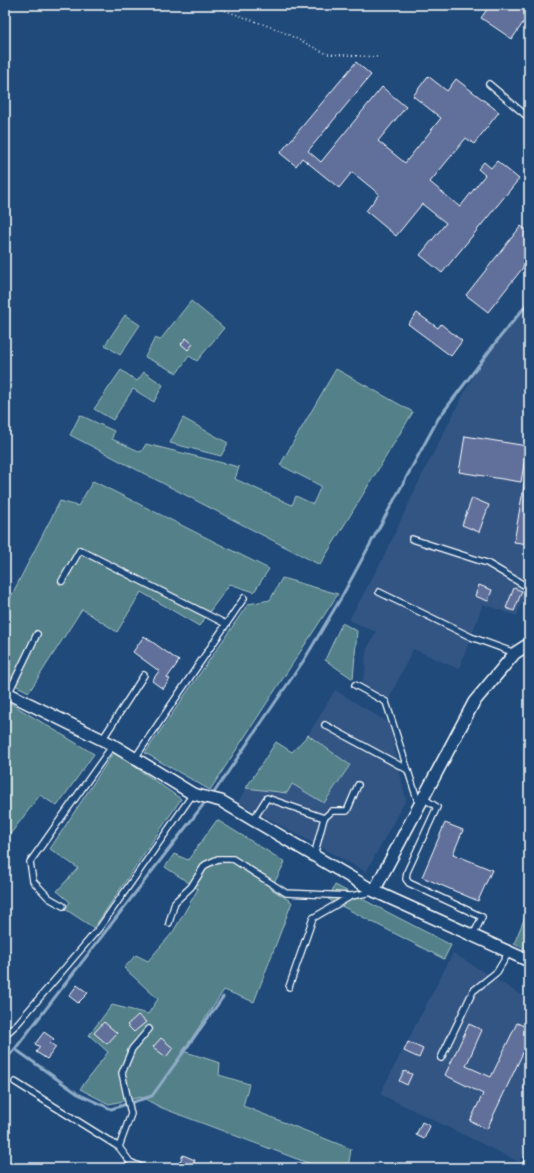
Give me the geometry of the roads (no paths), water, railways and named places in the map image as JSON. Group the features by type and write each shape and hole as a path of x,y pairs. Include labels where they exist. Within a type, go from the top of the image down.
{"street":[{"path":"374,892 474,702 515,653 529,644"},
{"path":"7,693 114,745 193,794 221,801 374,892 529,961"}],"lane":[{"path":"489,84 529,118"},
{"path":"412,539 487,563 529,588"},
{"path":"62,581 80,550 226,624"},
{"path":"379,592 471,637 515,653"},
{"path":"135,758 244,598"},
{"path":"7,693 37,634"},
{"path":"102,740 144,675"},
{"path":"355,685 386,702 408,770 421,802 437,807 407,872 406,879 409,883 482,917 473,936"},
{"path":"325,725 408,770"},
{"path":"63,906 49,898 33,881 30,862 114,745"},
{"path":"314,856 324,818 332,811 347,811 358,786"},
{"path":"5,1035 18,1023 100,927 193,794"},
{"path":"253,820 267,798 324,818"},
{"path":"169,923 175,902 191,887 205,865 218,859 234,859 286,893 351,896 374,892"},
{"path":"289,987 313,918 351,896"},
{"path":"441,1058 473,990 497,972 509,952"},
{"path":"119,1147 131,1114 122,1074 132,1050 149,1029"},
{"path":"15,1082 119,1147 130,1162 143,1168"},
{"path":"524,1168 529,1158"}],"waterway":[{"path":"215,791 304,660 341,598 438,419 500,337 529,302"},
{"path":"5,1060 203,805"},
{"path":"15,1049 78,1094 111,1109 152,1096 223,997"}]}
